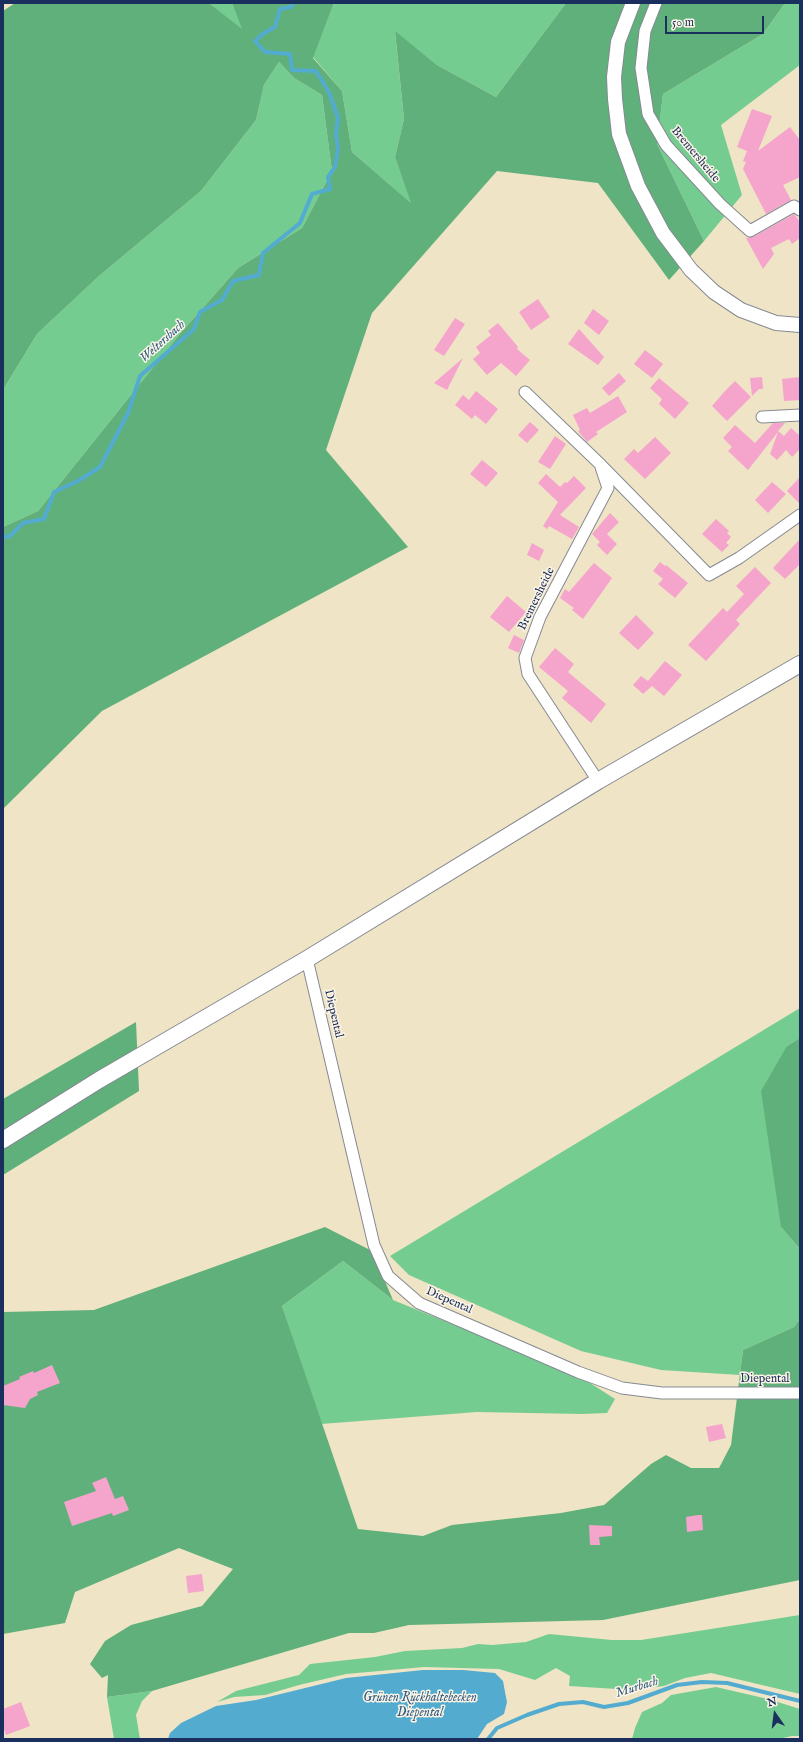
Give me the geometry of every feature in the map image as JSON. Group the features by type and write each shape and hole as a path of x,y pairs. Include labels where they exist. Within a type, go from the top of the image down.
{"main road":[{"path":"3,1140 99,1080 307,960 598,781 800,664"}],"street":[{"path":"633,3 618,42 614,76 614,99 619,134 638,186 663,233 691,270 714,292 741,310 776,323 800,325"},
{"name":"Bremersheide","path":"656,3 645,31 642,68 648,114 666,145 720,204 750,231 794,206 800,210"},
{"name":"Bremersheide","path":"525,392 601,465 710,575 739,558 800,516"},
{"path":"762,417 800,415"},
{"name":"Bremersheide","path":"598,781 528,674 525,658 540,617 608,488 601,465"},
{"name":"Diepental","path":"307,960 374,1245 388,1276 419,1303 578,1372 622,1388 662,1394 800,1393"}],"green space":[{"path":"15,3 209,3 242,29 232,3 334,3 313,58 342,91 352,152 411,203 395,157 404,119 395,31 437,65 496,97 566,3 785,3 763,34 663,94 657,144 704,241 669,280 598,183 497,171 372,313 326,450 408,547 102,711 3,809 3,527 38,511 179,335 238,268 302,228 332,171 322,95 294,78 279,62 264,85 256,120 201,191 99,276 37,334 3,390 3,11"},
{"path":"209,3 232,3 243,30 242,30"},
{"path":"334,3 566,3 496,97 437,65 395,32 404,119 395,157 412,204 352,152 342,91 313,57"},
{"path":"785,3 800,3 800,65 721,125 742,195 704,241 657,144 663,94 763,34"},
{"path":"279,62 294,78 322,95 332,171 302,228 238,268 179,335 38,511 3,527 3,390 37,334 99,276 201,191 256,120 264,85"},
{"path":"800,1008 800,1038 787,1046 781,1227 800,1249 800,1319 794,1327 743,1350 740,1375 661,1370 581,1351 409,1275 390,1256"},
{"path":"136,1022 139,1091 3,1175 3,1099"},
{"path":"800,1038 800,1249 781,1227 761,1091 787,1046"},
{"path":"325,1227 372,1251 393,1300 343,1261 282,1306 358,1529 423,1536 452,1525 561,1513 604,1505 651,1464 666,1455 691,1468 719,1468 731,1445 743,1350 794,1327 800,1319 800,1580 603,1620 409,1625 374,1633 349,1633 152,1691 107,1697 108,1675 102,1678 90,1664 105,1641 131,1625 202,1606 233,1569 179,1548 75,1592 65,1623 3,1634 3,1312 94,1310"},
{"path":"343,1261 393,1300 579,1376 615,1399 607,1413 477,1412 321,1424 282,1306"},
{"path":"800,1615 800,1694 711,1673 685,1678 664,1686 632,1690 569,1686 570,1676 556,1668 535,1680 499,1669 424,1667 346,1674 265,1695 234,1697 217,1702 236,1691 299,1675 310,1664 375,1657 405,1651 462,1648 478,1644 492,1645 526,1642 549,1634 612,1640 641,1640"},
{"path":"716,1687 768,1699 800,1709 800,1736 778,1739 632,1739 642,1712 662,1703 671,1695"},
{"path":"152,1691 142,1701 136,1715 140,1739 114,1739 107,1697"}],"water":[{"name":"Grünen Rückhaltebecken Diepental","path":"423,1670 463,1670 495,1673 503,1681 507,1702 504,1714 487,1724 477,1739 168,1739 170,1733 181,1723 216,1706 256,1700 346,1678"}],"building":[{"path":"752,109 772,116 758,151 790,127 800,140 800,177 783,185 791,200 766,214 743,169 746,162 743,161 747,151 737,147"},
{"path":"794,214 800,222 800,238 792,244 789,239 771,248 774,254 763,269 746,238 753,237"},
{"path":"538,299 550,317 531,330 519,312"},
{"path":"593,309 609,321 599,335 584,323"},
{"path":"455,318 465,324 444,356 434,350"},
{"path":"498,323 518,347 517,349 530,360 516,376 501,363 487,375 473,359 480,353 476,347 491,335 488,331"},
{"path":"579,329 604,357 598,365 568,344"},
{"path":"645,350 663,364 652,378 634,364"},
{"path":"463,358 447,390 434,383"},
{"path":"619,373 626,381 609,396 602,388"},
{"path":"762,377 763,389 759,389 752,396 750,378"},
{"path":"800,377 800,400 784,401 782,379"},
{"path":"659,378 689,403 675,419 659,404 662,399 650,388"},
{"path":"735,381 751,397 727,421 712,406"},
{"path":"476,391 498,409 486,424 475,415 472,419 455,405 463,395 469,400"},
{"path":"618,396 627,412 596,432 598,434 587,442 578,431 580,430 573,415 587,408 590,413"},
{"path":"530,422 539,430 527,443 518,435"},
{"path":"773,423 785,423 778,431 784,436 791,428 800,436 800,449 792,457 786,450 777,460 770,454 778,432 748,470 728,451 732,447 723,438 735,425 755,443"},
{"path":"555,436 566,444 550,469 538,462"},
{"path":"655,437 671,453 645,479 624,459 634,449 638,453"},
{"path":"482,460 498,473 486,487 470,474"},
{"path":"546,474 560,487 574,476 586,488 560,515 579,527 572,539 549,526 547,529 543,526 558,502 538,483"},
{"path":"800,477 800,504 787,491"},
{"path":"772,482 786,494 768,513 755,500"},
{"path":"610,513 619,522 607,534 617,544 607,555 597,545 600,542 592,534"},
{"path":"716,519 729,531 727,533 731,537 726,543 729,545 722,552 702,534"},
{"path":"800,539 800,564 785,579 773,568"},
{"path":"532,543 544,550 539,561 527,555"},
{"path":"660,562 688,583 675,598 658,584 663,579 653,571"},
{"path":"594,563 612,578 583,619 572,610 574,608 560,598 565,589 569,592"},
{"path":"755,567 771,583 736,620 740,624 706,661 688,645 723,608 727,612 744,594 736,586"},
{"path":"507,596 526,612 509,632 490,617"},
{"path":"636,615 654,633 638,650 619,633"},
{"path":"514,635 524,640 519,653 508,648"},
{"path":"555,648 574,664 568,672 606,704 591,723 562,698 568,691 539,667"},
{"path":"665,661 682,675 664,696 652,686 643,694 633,685 641,676 648,681"},
{"path":"52,1365 60,1383 37,1392 38,1395 30,1399 25,1408 3,1405 3,1386 20,1379 19,1377 33,1371 34,1373"},
{"path":"722,1424 726,1438 709,1442 706,1427"},
{"path":"106,1477 115,1499 123,1496 129,1510 113,1516 112,1513 72,1526 64,1502 96,1491 92,1483"},
{"path":"702,1515 703,1530 687,1532 686,1517"},
{"path":"589,1525 612,1526 612,1536 599,1537 600,1545 590,1545"},
{"path":"202,1574 204,1591 188,1593 186,1576"},
{"path":"21,1702 30,1726 6,1735 3,1726 3,1709"}],"waterway":[{"name":"Weltersbach","path":"3,537 10,536 23,523 44,519 54,492 78,481 100,467 128,413 140,376 194,329 200,312 222,300 233,281 259,275 263,253 300,223 312,194 330,189 328,177 335,167 338,149 336,134 338,118 329,92 316,71 292,70 290,54 265,52 255,41 264,33 275,27 280,9 291,7 293,3"},
{"name":"Murbach","path":"488,1739 497,1728 527,1715 559,1704 583,1702 604,1707 628,1703 677,1685 702,1682 727,1683 800,1701"}]}
